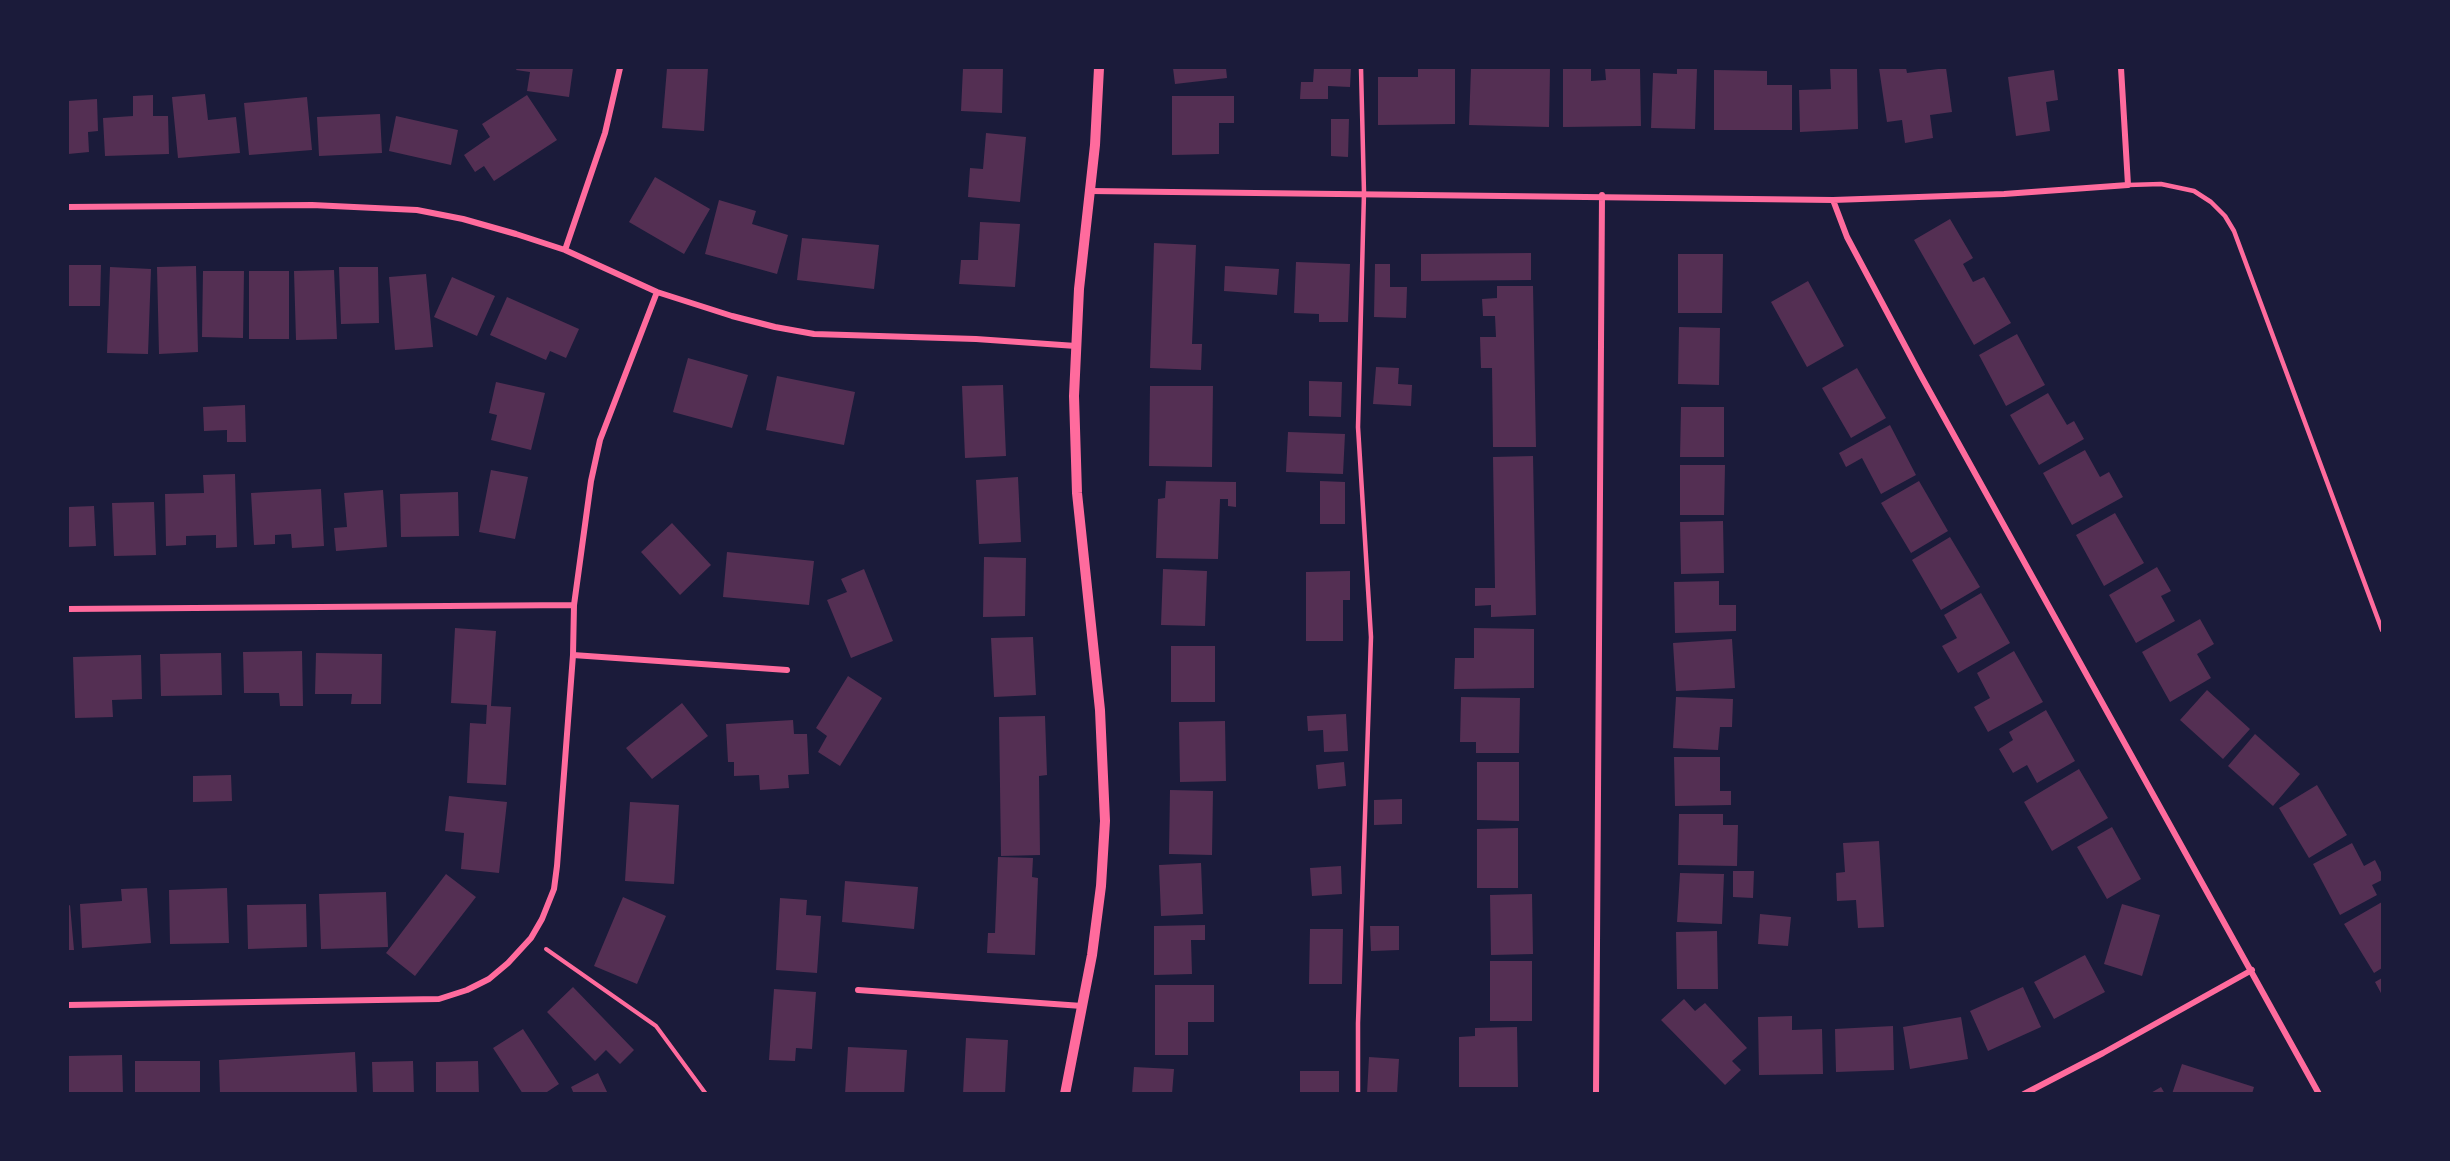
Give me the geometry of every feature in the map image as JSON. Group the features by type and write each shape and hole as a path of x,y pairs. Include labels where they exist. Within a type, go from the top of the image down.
{"street":[{"path":"565,250 605,133 620,68"},
{"path":"1065,1094 1083,1006 1101,886 1105,792 1100,710 1077,493 1075,426 1076,346 1099,102 1099,68"},
{"path":"1090,191 1602,195 1833,200 2004,194 2128,185 2122,68"},
{"path":"1596,1094 1602,195"},
{"path":"1833,200 1847,237 1920,374 2252,969 2319,1094"},
{"path":"68,207 372,206 417,210 463,219 565,250 657,292 732,316 814,334 976,339 1076,346"},
{"path":"68,1005 439,999 467,990 489,978 508,963 531,938 554,889 573,655 574,605 591,482 600,440 657,292"},
{"path":"68,609 574,605"},
{"path":"573,655 787,670"},
{"path":"2024,1094 2103,1053 2252,969"},
{"path":"858,990 1083,1006"}],"lane":[{"path":"1358,1094 1358,1011 1371,637 1358,427 1364,193 1361,68"},
{"path":"2128,185 2161,184 2194,190 2225,216 2243,256 2382,630"}],"path":[{"path":"531,938 656,1026 706,1094"}],"building":[{"path":"517,68 573,68 569,97 527,91 530,72 516,70"},
{"path":"667,68 708,68 704,131 662,128"},
{"path":"963,68 1003,68 1002,113 961,111"},
{"path":"1173,68 1226,68 1227,78 1175,84"},
{"path":"1314,68 1351,68 1350,87 1328,86 1328,99 1300,99 1301,82 1313,82"},
{"path":"1418,68 1455,68 1455,124 1378,125 1378,77 1418,77"},
{"path":"1471,68 1550,68 1549,127 1469,125"},
{"path":"1563,68 1591,68 1591,81 1606,80 1605,68 1640,68 1641,126 1563,127"},
{"path":"1677,68 1697,68 1695,129 1651,128 1653,73 1677,74"},
{"path":"1830,68 1857,68 1858,129 1800,132 1799,90 1831,89"},
{"path":"1879,68 1906,68 1907,73 1946,68 1952,112 1930,115 1933,138 1905,143 1902,120 1887,122"},
{"path":"1714,70 1767,71 1767,85 1792,85 1792,130 1714,130"},
{"path":"2054,70 2058,100 2046,102 2050,131 2016,136 2008,77"},
{"path":"205,94 208,120 236,117 240,153 178,158 172,97"},
{"path":"153,95 153,116 168,116 169,154 105,156 103,118 133,116 133,96"},
{"path":"527,95 557,140 494,181 484,166 475,172 464,155 490,137 482,124"},
{"path":"1172,96 1234,96 1234,123 1219,123 1219,154 1172,155"},
{"path":"307,97 312,150 249,155 244,103"},
{"path":"97,99 98,131 88,132 89,152 68,154 68,101"},
{"path":"380,114 382,153 319,156 317,117"},
{"path":"396,116 458,130 451,165 389,151"},
{"path":"1331,119 1349,119 1348,157 1331,156"},
{"path":"986,133 1026,137 1020,202 968,197 970,168 983,169"},
{"path":"655,177 710,209 684,254 629,222"},
{"path":"719,200 756,211 752,224 788,235 777,274 705,254"},
{"path":"1950,219 1973,258 1963,264 1973,282 1984,277 2011,323 1974,345 1914,240"},
{"path":"980,222 1020,224 1015,287 959,284 961,260 978,260"},
{"path":"802,238 879,245 874,289 797,280"},
{"path":"1154,243 1196,245 1192,344 1202,344 1201,370 1150,368"},
{"path":"1531,253 1531,280 1421,281 1421,254"},
{"path":"1678,254 1723,254 1722,313 1678,313"},
{"path":"1296,262 1350,264 1348,322 1319,322 1319,314 1294,313"},
{"path":"1375,264 1390,264 1390,287 1407,287 1406,318 1374,317"},
{"path":"68,265 101,265 100,306 68,306"},
{"path":"196,266 198,352 159,354 157,267"},
{"path":"1225,266 1279,269 1277,295 1224,291"},
{"path":"110,267 151,269 148,354 107,353"},
{"path":"339,267 378,267 379,323 341,324"},
{"path":"334,270 337,339 296,340 294,271"},
{"path":"203,271 244,271 243,338 202,337"},
{"path":"249,271 289,271 289,339 249,339"},
{"path":"426,274 433,347 395,350 389,277"},
{"path":"452,277 495,296 477,336 434,317"},
{"path":"1808,281 1844,346 1807,367 1771,302"},
{"path":"1497,286 1533,286 1536,447 1493,447 1492,368 1481,368 1480,337 1496,337 1495,316 1483,316 1482,299 1497,298"},
{"path":"507,297 579,329 566,358 550,351 546,360 490,335"},
{"path":"1679,327 1720,328 1719,385 1678,384"},
{"path":"2017,334 2045,385 2006,406 1979,355"},
{"path":"688,358 748,375 732,428 673,412"},
{"path":"1376,367 1399,368 1398,384 1412,385 1411,406 1373,404"},
{"path":"1857,368 1886,418 1851,438 1822,388"},
{"path":"777,376 855,392 844,445 766,430"},
{"path":"1309,381 1342,382 1341,417 1309,416"},
{"path":"496,382 545,393 531,450 491,440 497,415 489,413"},
{"path":"1003,385 1006,456 965,458 962,386"},
{"path":"1150,386 1213,386 1212,467 1149,466"},
{"path":"2048,393 2067,425 2074,421 2084,439 2039,465 2010,415"},
{"path":"245,405 246,442 227,442 227,430 204,431 203,407"},
{"path":"1681,407 1724,407 1724,457 1680,457"},
{"path":"1890,425 1916,475 1881,494 1862,458 1846,467 1839,453"},
{"path":"1288,432 1345,434 1343,474 1286,472"},
{"path":"2085,450 2100,477 2109,472 2123,497 2072,525 2043,473"},
{"path":"1533,456 1536,615 1491,617 1491,605 1475,606 1475,588 1495,588 1493,457"},
{"path":"1680,465 1725,465 1724,515 1680,515"},
{"path":"491,470 528,477 515,539 479,532"},
{"path":"235,474 237,547 216,548 216,535 186,536 186,545 166,546 165,494 204,493 203,475"},
{"path":"1018,477 1021,542 979,544 976,480"},
{"path":"1166,481 1236,482 1236,507 1228,506 1228,499 1220,499 1218,559 1156,558 1158,499 1165,498"},
{"path":"1320,481 1345,482 1345,524 1320,524"},
{"path":"1919,481 1948,531 1911,553 1881,503"},
{"path":"321,489 324,546 292,548 291,534 275,535 275,544 254,545 251,493"},
{"path":"383,490 387,547 336,551 334,528 347,527 344,493"},
{"path":"458,492 459,536 401,537 400,494"},
{"path":"154,502 156,555 114,556 112,503"},
{"path":"94,506 96,546 68,547 68,507"},
{"path":"2115,513 2144,563 2104,586 2076,535"},
{"path":"1723,521 1724,573 1681,574 1680,522"},
{"path":"672,523 711,565 680,595 641,552"},
{"path":"1950,537 1980,587 1941,610 1912,560"},
{"path":"727,552 814,561 809,605 723,597"},
{"path":"984,557 1026,558 1025,616 983,617"},
{"path":"2157,567 2171,591 2161,596 2175,621 2136,643 2109,595"},
{"path":"864,569 893,641 851,658 827,600 847,592 841,579"},
{"path":"1163,569 1207,571 1205,626 1161,625"},
{"path":"1350,571 1350,600 1343,600 1343,641 1306,641 1306,572"},
{"path":"1719,581 1719,605 1736,605 1736,631 1675,633 1674,582"},
{"path":"1981,593 2010,643 1958,673 1942,646 1957,638 1944,615"},
{"path":"2200,619 2214,644 2197,654 2211,678 2170,702 2142,652"},
{"path":"455,628 496,631 491,706 511,707 506,785 467,783 470,723 486,724 487,705 451,703"},
{"path":"1474,628 1534,629 1534,688 1454,689 1455,658 1474,658"},
{"path":"1033,637 1036,695 994,697 991,638"},
{"path":"1732,639 1735,688 1676,691 1673,643"},
{"path":"1171,646 1215,646 1215,702 1171,702"},
{"path":"302,651 303,706 280,706 279,693 244,693 243,652"},
{"path":"2014,651 2043,702 1988,732 1974,707 1990,698 1977,673"},
{"path":"221,653 222,695 161,696 160,654"},
{"path":"316,653 382,654 381,704 351,704 352,694 315,694"},
{"path":"141,655 142,699 112,700 113,717 75,718 73,657"},
{"path":"848,676 882,698 840,766 818,752 827,736 816,728"},
{"path":"2207,690 2250,729 2223,759 2180,720"},
{"path":"1461,697 1520,698 1519,753 1476,753 1476,742 1460,742"},
{"path":"1676,697 1733,699 1732,727 1720,727 1718,750 1673,748"},
{"path":"682,703 708,736 652,779 626,748"},
{"path":"2046,710 2075,761 2037,783 2027,765 2013,773 1999,749 2013,740 2009,732"},
{"path":"1346,714 1348,751 1324,752 1323,730 1308,731 1307,716"},
{"path":"1045,716 1047,775 1039,776 1040,855 1001,856 999,717"},
{"path":"793,720 794,734 807,734 809,774 788,775 789,788 760,790 759,775 734,776 734,762 728,762 726,724"},
{"path":"1225,721 1226,781 1180,782 1179,722"},
{"path":"2255,734 2300,774 2273,806 2228,766"},
{"path":"1674,757 1720,757 1720,791 1731,791 1731,805 1675,806"},
{"path":"1344,762 1346,786 1318,789 1316,765"},
{"path":"1477,762 1519,762 1519,821 1477,820"},
{"path":"2079,769 2108,818 2052,851 2024,802"},
{"path":"231,775 232,801 193,802 193,776"},
{"path":"2317,785 2347,835 2309,858 2279,808"},
{"path":"1170,790 1213,791 1212,855 1169,854"},
{"path":"449,796 507,802 499,873 461,869 464,833 445,831"},
{"path":"1402,799 1402,824 1374,825 1374,800"},
{"path":"630,802 679,805 674,884 625,881"},
{"path":"1679,814 1723,814 1723,825 1738,825 1737,866 1678,865"},
{"path":"2112,827 2141,879 2107,899 2077,847"},
{"path":"1518,828 1518,888 1477,888 1477,829"},
{"path":"1879,841 1884,927 1858,928 1856,900 1837,901 1836,873 1845,872 1843,843"},
{"path":"2352,843 2364,866 2375,860 2382,874 2382,880 2372,885 2377,895 2340,915 2313,864"},
{"path":"998,857 1033,858 1032,877 1038,878 1035,955 987,953 988,933 995,933"},
{"path":"1201,863 1203,914 1161,916 1159,865"},
{"path":"1341,866 1342,894 1312,896 1310,868"},
{"path":"1733,871 1754,871 1753,898 1733,897"},
{"path":"1680,873 1724,874 1722,924 1677,922"},
{"path":"446,874 476,897 415,976 386,953"},
{"path":"845,881 918,887 914,929 842,922"},
{"path":"147,888 151,943 82,948 80,904 122,901 121,889"},
{"path":"227,888 229,943 170,944 169,890"},
{"path":"386,892 388,947 321,949 319,894"},
{"path":"1532,894 1533,954 1491,955 1490,895"},
{"path":"623,897 666,916 637,984 594,966"},
{"path":"780,898 807,900 806,915 821,916 817,973 776,970"},
{"path":"2382,902 2382,968 2374,973 2344,924"},
{"path":"306,904 307,947 248,949 247,905"},
{"path":"2122,904 2160,915 2142,976 2104,964"},
{"path":"70,905 74,950 68,950 68,906"},
{"path":"1760,914 1791,917 1788,946 1758,944"},
{"path":"1205,925 1205,940 1191,940 1192,974 1154,975 1154,926"},
{"path":"1370,926 1399,926 1399,950 1371,951"},
{"path":"1310,929 1343,929 1342,984 1309,984"},
{"path":"1717,931 1718,989 1677,989 1676,932"},
{"path":"2085,955 2105,992 2054,1019 2034,982"},
{"path":"1490,961 1532,961 1532,1021 1490,1021"},
{"path":"2382,978 2382,995 2375,982"},
{"path":"1155,985 1214,985 1214,1022 1188,1022 1188,1055 1155,1055"},
{"path":"573,987 634,1050 620,1064 606,1050 595,1061 547,1012"},
{"path":"2023,987 2041,1027 1988,1051 1970,1011"},
{"path":"774,989 816,992 812,1049 796,1048 795,1061 769,1060"},
{"path":"1684,999 1695,1011 1705,1003 1747,1048 1732,1061 1741,1070 1725,1085 1661,1020"},
{"path":"1792,1016 1792,1030 1822,1029 1823,1074 1759,1075 1758,1017"},
{"path":"1961,1017 1968,1059 1910,1069 1903,1027"},
{"path":"1893,1026 1894,1070 1836,1072 1835,1029"},
{"path":"1517,1027 1518,1087 1459,1087 1459,1037 1475,1036 1475,1028"},
{"path":"523,1029 559,1084 544,1094 523,1094 493,1048"},
{"path":"966,1038 1008,1040 1005,1094 963,1094"},
{"path":"848,1047 907,1050 904,1094 845,1094"},
{"path":"355,1052 357,1094 220,1094 219,1060"},
{"path":"122,1055 123,1094 68,1094 68,1056"},
{"path":"1369,1057 1399,1059 1397,1094 1367,1094"},
{"path":"135,1061 200,1061 200,1094 135,1094"},
{"path":"413,1061 414,1094 373,1094 372,1062"},
{"path":"478,1061 479,1094 436,1094 436,1062"},
{"path":"2182,1064 2254,1087 2252,1094 2172,1094"},
{"path":"1134,1067 1174,1069 1172,1094 1132,1094"},
{"path":"1300,1071 1339,1071 1339,1094 1300,1094"},
{"path":"598,1073 608,1094 574,1094 571,1087"},
{"path":"2161,1087 2165,1094 2149,1094"}]}
